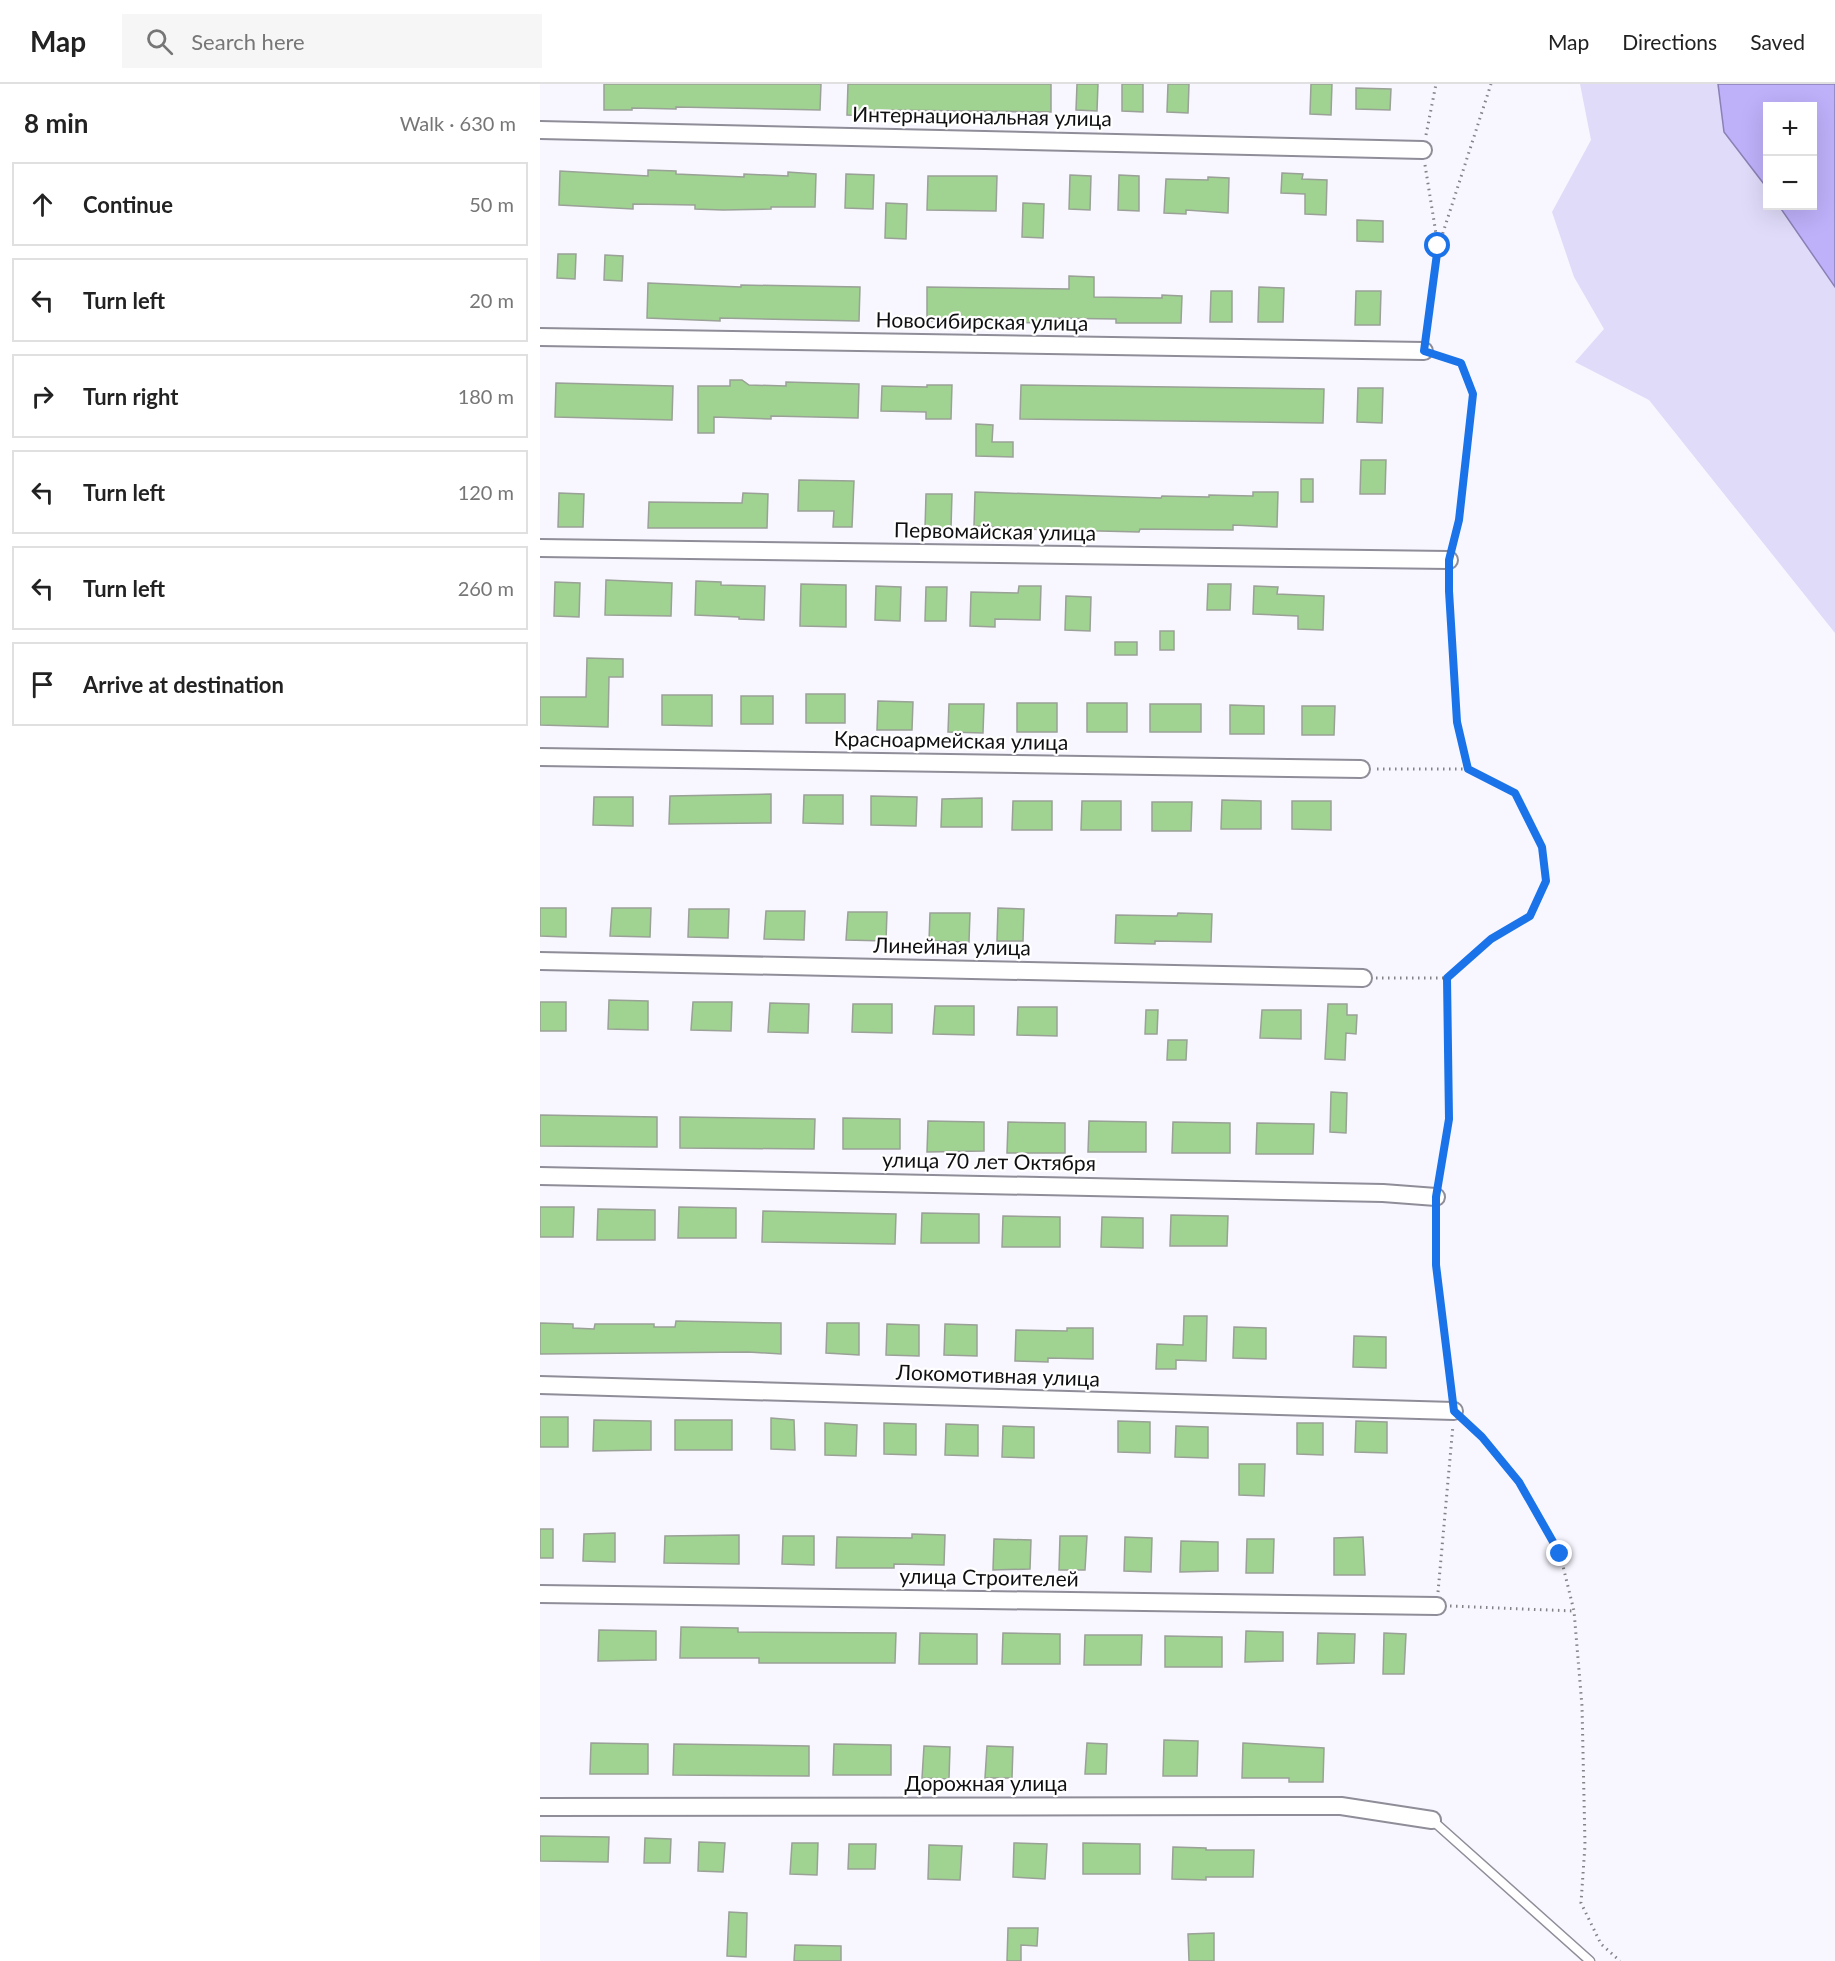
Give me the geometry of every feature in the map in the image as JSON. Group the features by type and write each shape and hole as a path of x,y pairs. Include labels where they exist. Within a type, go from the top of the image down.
{"street":[{"name":"Интернациональная улица","path":"540,130 1423,150"},
{"name":"Новосибирская улица","path":"540,337 1424,351"},
{"name":"Первомайская улица","path":"540,548 1449,560"},
{"name":"Красноармейская улица","path":"540,757 1361,769"},
{"name":"Линейная улица","path":"540,961 1363,978"},
{"name":"улица 70 лет Октября","path":"540,1176 1359,1192 1436,1197"},
{"name":"Локомотивная улица","path":"540,1385 1454,1411"},
{"name":"улица Строителей","path":"540,1594 1437,1606"},
{"name":"Дорожная улица","path":"540,1807 1341,1806 1432,1820"}],"lane":[{"path":"1432,1820 1590,1961"}],"path":[{"path":"1436,84 1423,150 1438,246"},
{"path":"1468,769 1457,722 1449,560 1459,520 1473,394 1461,363 1424,351 1438,246 1491,84"},
{"path":"1361,769 1468,769 1515,793 1542,847 1546,881 1530,916 1491,939 1447,978 1363,978"},
{"path":"1447,978 1449,1119 1436,1197 1436,1265 1454,1411 1437,1606 1574,1611"},
{"path":"1454,1411 1482,1437 1519,1482 1560,1554 1574,1611 1582,1707 1585,1845 1581,1903 1601,1944 1620,1961"}],"shaded area":[{"path":"1580,84 1718,84 1724,132 1763,183 1763,210 1782,210 1835,287 1835,633 1649,400 1575,362 1604,329 1574,277 1552,212 1591,140"},
{"path":"1718,84 1835,84 1835,287 1782,210 1817,210 1817,102 1763,102 1763,183 1724,132"}],"building":[{"path":"604,84 821,84 820,110 676,107 676,109 604,110"},
{"path":"848,84 1051,84 1051,112 875,110 875,116 847,115"},
{"path":"1077,84 1098,84 1097,111 1076,110"},
{"path":"1122,84 1143,84 1143,112 1122,111"},
{"path":"1168,84 1189,84 1188,113 1167,112"},
{"path":"1311,84 1332,84 1331,115 1310,114"},
{"path":"1356,88 1391,89 1390,110 1356,109"},
{"path":"648,170 676,171 676,174 744,177 744,174 788,176 788,172 816,174 815,207 723,210 695,209 695,205 633,204 633,209 559,205 560,171 648,176"},
{"path":"1282,173 1303,174 1302,179 1327,180 1326,215 1305,214 1305,194 1281,193"},
{"path":"846,174 874,175 873,209 845,208"},
{"path":"1070,175 1091,176 1090,210 1069,209"},
{"path":"1119,175 1139,176 1139,211 1118,210"},
{"path":"928,176 997,176 996,211 927,210"},
{"path":"1208,177 1229,178 1228,213 1186,210 1186,214 1164,213 1166,179 1208,180"},
{"path":"886,203 907,204 906,239 885,238"},
{"path":"1023,203 1044,204 1043,238 1022,237"},
{"path":"1357,220 1383,221 1383,242 1357,241"},
{"path":"558,254 576,254 575,279 557,278"},
{"path":"605,255 623,256 622,281 604,280"},
{"path":"1069,276 1094,277 1094,297 1182,296 1181,323 1116,323 1116,319 1045,318 1045,323 927,321 927,287 1069,289"},
{"path":"648,283 741,287 741,285 860,287 859,321 720,318 720,321 647,318"},
{"path":"1259,287 1284,288 1283,322 1258,322"},
{"path":"1211,291 1232,291 1232,322 1210,322"},
{"path":"1356,291 1381,291 1380,325 1355,325"},
{"path":"730,380 742,380 749,385 786,386 786,382 859,384 858,418 714,417 714,433 698,433 698,386 730,386"},
{"path":"556,383 673,386 672,420 555,417"},
{"path":"927,385 952,385 951,419 926,419 926,412 881,411 882,386 927,387"},
{"path":"1021,385 1324,389 1323,423 1020,419"},
{"path":"1358,388 1383,388 1382,423 1357,422"},
{"path":"976,424 993,425 992,442 1013,442 1013,457 976,456"},
{"path":"1361,460 1386,460 1385,494 1360,494"},
{"path":"1301,479 1313,479 1313,502 1301,502"},
{"path":"799,480 854,481 852,527 833,527 834,511 798,511"},
{"path":"975,492 1161,498 1162,496 1253,496 1253,492 1278,492 1277,527 1233,525 1233,530 1140,529 1139,532 974,526"},
{"path":"559,493 584,494 583,527 558,527"},
{"path":"743,493 768,494 767,528 648,528 649,502 742,503"},
{"path":"926,494 952,494 951,528 925,528"},
{"path":"606,580 672,583 671,616 605,615"},
{"path":"696,581 721,582 721,585 765,586 764,620 695,615"},
{"path":"555,582 580,583 579,617 554,616"},
{"path":"801,584 846,585 846,627 800,626"},
{"path":"1208,584 1231,584 1230,610 1207,610"},
{"path":"876,586 901,587 900,621 875,620"},
{"path":"1019,586 1041,586 1040,620 995,619 995,627 970,626 971,592 1018,593"},
{"path":"1254,586 1278,587 1277,594 1324,596 1323,630 1298,629 1298,616 1253,614"},
{"path":"926,587 947,587 946,621 925,621"},
{"path":"1066,596 1091,597 1090,631 1065,630"},
{"path":"1160,631 1174,631 1174,650 1160,650"},
{"path":"1115,642 1137,642 1137,655 1115,655"},
{"path":"587,658 623,659 623,677 609,677 608,727 540,725 540,697 586,697"},
{"path":"806,694 845,694 845,723 806,723"},
{"path":"662,695 712,695 712,726 662,725"},
{"path":"741,696 773,696 773,724 741,724"},
{"path":"878,701 913,702 912,730 877,730"},
{"path":"1017,703 1057,703 1057,732 1017,732"},
{"path":"1087,703 1127,703 1127,732 1087,732"},
{"path":"949,704 984,704 983,733 948,732"},
{"path":"1150,704 1201,704 1201,732 1150,732"},
{"path":"1230,705 1264,706 1264,734 1230,734"},
{"path":"1302,706 1335,706 1334,735 1302,735"},
{"path":"771,794 771,823 669,824 670,796"},
{"path":"804,795 843,795 843,824 803,823"},
{"path":"871,796 917,797 916,826 871,825"},
{"path":"594,797 633,797 633,826 593,825"},
{"path":"982,798 982,827 941,827 942,799"},
{"path":"1222,800 1261,801 1261,829 1221,829"},
{"path":"1013,801 1052,801 1052,830 1012,830"},
{"path":"1082,801 1121,801 1121,830 1081,830"},
{"path":"1292,801 1331,801 1331,830 1292,829"},
{"path":"1152,802 1192,802 1191,831 1152,831"},
{"path":"540,908 566,908 566,937 540,936"},
{"path":"612,908 651,908 650,937 610,936"},
{"path":"998,908 1024,909 1023,941 997,941"},
{"path":"689,909 729,909 728,938 688,937"},
{"path":"766,911 805,911 804,940 764,939"},
{"path":"848,912 887,912 886,941 846,940"},
{"path":"930,913 970,913 969,942 929,941"},
{"path":"1178,913 1212,914 1211,942 1115,943 1116,915 1177,916"},
{"path":"609,1000 648,1001 648,1030 608,1029"},
{"path":"540,1002 566,1002 566,1031 540,1031"},
{"path":"693,1002 732,1002 731,1031 691,1030"},
{"path":"770,1003 809,1004 808,1033 768,1032"},
{"path":"853,1004 892,1004 892,1033 852,1032"},
{"path":"1328,1004 1347,1004 1347,1015 1357,1015 1356,1034 1346,1033 1345,1060 1325,1059"},
{"path":"935,1006 974,1006 974,1035 933,1034"},
{"path":"1018,1007 1057,1007 1057,1036 1017,1035"},
{"path":"1146,1010 1158,1010 1157,1034 1145,1034"},
{"path":"1262,1010 1301,1010 1301,1039 1260,1038"},
{"path":"1168,1040 1187,1040 1186,1060 1167,1060"},
{"path":"1331,1092 1347,1093 1346,1133 1330,1132"},
{"path":"540,1115 657,1117 657,1147 540,1146"},
{"path":"680,1117 815,1119 814,1149 680,1148"},
{"path":"843,1118 900,1119 900,1149 843,1149"},
{"path":"928,1121 984,1122 984,1151 927,1152"},
{"path":"1089,1121 1146,1122 1146,1152 1088,1152"},
{"path":"1008,1122 1065,1123 1065,1153 1007,1153"},
{"path":"1173,1122 1230,1123 1230,1153 1172,1153"},
{"path":"1257,1123 1314,1124 1313,1154 1256,1154"},
{"path":"540,1207 574,1207 573,1237 540,1237"},
{"path":"679,1207 736,1208 736,1238 678,1238"},
{"path":"598,1209 655,1210 655,1240 597,1240"},
{"path":"763,1211 896,1214 895,1244 762,1242"},
{"path":"922,1213 979,1214 979,1243 921,1243"},
{"path":"1171,1215 1228,1216 1227,1246 1170,1246"},
{"path":"1003,1216 1060,1217 1060,1247 1002,1247"},
{"path":"1102,1217 1143,1218 1143,1248 1101,1247"},
{"path":"1184,1316 1207,1316 1206,1361 1176,1360 1176,1369 1156,1369 1157,1344 1183,1345"},
{"path":"676,1321 781,1323 781,1354 748,1352 540,1354 540,1323 573,1324 573,1328 594,1329 595,1324 654,1324 654,1327 675,1327"},
{"path":"827,1323 859,1323 859,1355 826,1353"},
{"path":"887,1324 919,1325 919,1356 886,1355"},
{"path":"945,1324 977,1325 977,1356 944,1355"},
{"path":"1234,1327 1266,1328 1266,1359 1233,1358"},
{"path":"1067,1328 1093,1328 1093,1359 1048,1358 1048,1362 1015,1361 1016,1330 1067,1331"},
{"path":"1354,1336 1386,1337 1386,1368 1353,1367"},
{"path":"540,1417 568,1417 568,1447 540,1447"},
{"path":"771,1418 794,1420 795,1450 771,1449"},
{"path":"594,1420 651,1421 651,1450 593,1451"},
{"path":"675,1420 732,1420 732,1450 675,1450"},
{"path":"1118,1421 1150,1422 1150,1453 1118,1452"},
{"path":"1356,1421 1387,1422 1387,1453 1355,1452"},
{"path":"825,1423 857,1425 856,1456 825,1455"},
{"path":"884,1423 916,1424 916,1455 884,1454"},
{"path":"1297,1423 1323,1423 1323,1455 1297,1454"},
{"path":"946,1424 978,1425 978,1456 945,1455"},
{"path":"1003,1426 1034,1427 1034,1458 1002,1457"},
{"path":"1176,1426 1208,1427 1208,1458 1175,1457"},
{"path":"1239,1464 1265,1464 1264,1496 1239,1495"},
{"path":"540,1529 553,1529 553,1558 540,1558"},
{"path":"615,1533 615,1562 583,1561 584,1534"},
{"path":"912,1534 945,1535 944,1565 894,1564 894,1568 836,1568 837,1537 912,1538"},
{"path":"739,1535 739,1564 664,1563 665,1536"},
{"path":"783,1536 814,1536 814,1565 782,1564"},
{"path":"1060,1536 1087,1536 1085,1570 1059,1570"},
{"path":"1125,1537 1152,1538 1151,1572 1124,1571"},
{"path":"1363,1537 1365,1575 1334,1575 1334,1538"},
{"path":"994,1539 1031,1540 1030,1569 993,1570"},
{"path":"1247,1539 1274,1539 1273,1573 1246,1573"},
{"path":"1181,1541 1218,1542 1218,1571 1180,1572"},
{"path":"681,1627 738,1628 738,1632 896,1633 895,1663 759,1663 759,1658 680,1658"},
{"path":"599,1630 656,1631 656,1660 598,1661"},
{"path":"1246,1631 1283,1632 1283,1661 1245,1662"},
{"path":"920,1633 977,1634 977,1664 919,1664"},
{"path":"1003,1633 1060,1634 1060,1664 1002,1664"},
{"path":"1318,1633 1355,1634 1354,1663 1317,1664"},
{"path":"1384,1633 1406,1634 1404,1674 1383,1674"},
{"path":"1085,1635 1142,1635 1141,1665 1084,1665"},
{"path":"1165,1636 1222,1637 1222,1667 1165,1667"},
{"path":"1164,1740 1198,1741 1197,1776 1163,1776"},
{"path":"591,1743 648,1744 648,1774 590,1774"},
{"path":"1087,1743 1107,1744 1106,1774 1085,1774"},
{"path":"1243,1743 1324,1748 1323,1782 1289,1782 1289,1778 1242,1778"},
{"path":"674,1744 809,1746 809,1776 673,1775"},
{"path":"834,1744 891,1745 891,1775 833,1775"},
{"path":"924,1746 950,1747 949,1779 922,1778"},
{"path":"987,1746 1013,1747 1012,1778 985,1778"},
{"path":"540,1836 609,1837 608,1862 540,1861"},
{"path":"645,1838 671,1839 670,1863 644,1863"},
{"path":"699,1842 725,1843 723,1872 698,1871"},
{"path":"792,1843 818,1843 817,1875 790,1874"},
{"path":"1014,1843 1047,1844 1045,1879 1013,1877"},
{"path":"1083,1843 1140,1844 1140,1874 1083,1874"},
{"path":"849,1844 876,1844 875,1869 848,1869"},
{"path":"929,1845 962,1846 960,1880 928,1879"},
{"path":"1173,1847 1254,1850 1253,1877 1206,1877 1206,1880 1172,1879"},
{"path":"729,1912 747,1913 746,1957 727,1956"},
{"path":"1008,1928 1038,1928 1037,1946 1021,1945 1021,1961 1007,1961"},
{"path":"1214,1933 1214,1961 1189,1961 1188,1934"},
{"path":"795,1945 841,1946 841,1961 794,1961"}],"route":[{"path":"1438,246 1424,351 1461,363 1473,394 1459,520 1449,560 1457,722 1468,769 1515,793 1542,847 1546,881 1530,916 1491,939 1447,978 1449,1119 1436,1197 1436,1265 1454,1411 1482,1437 1519,1482 1560,1554"}]}
